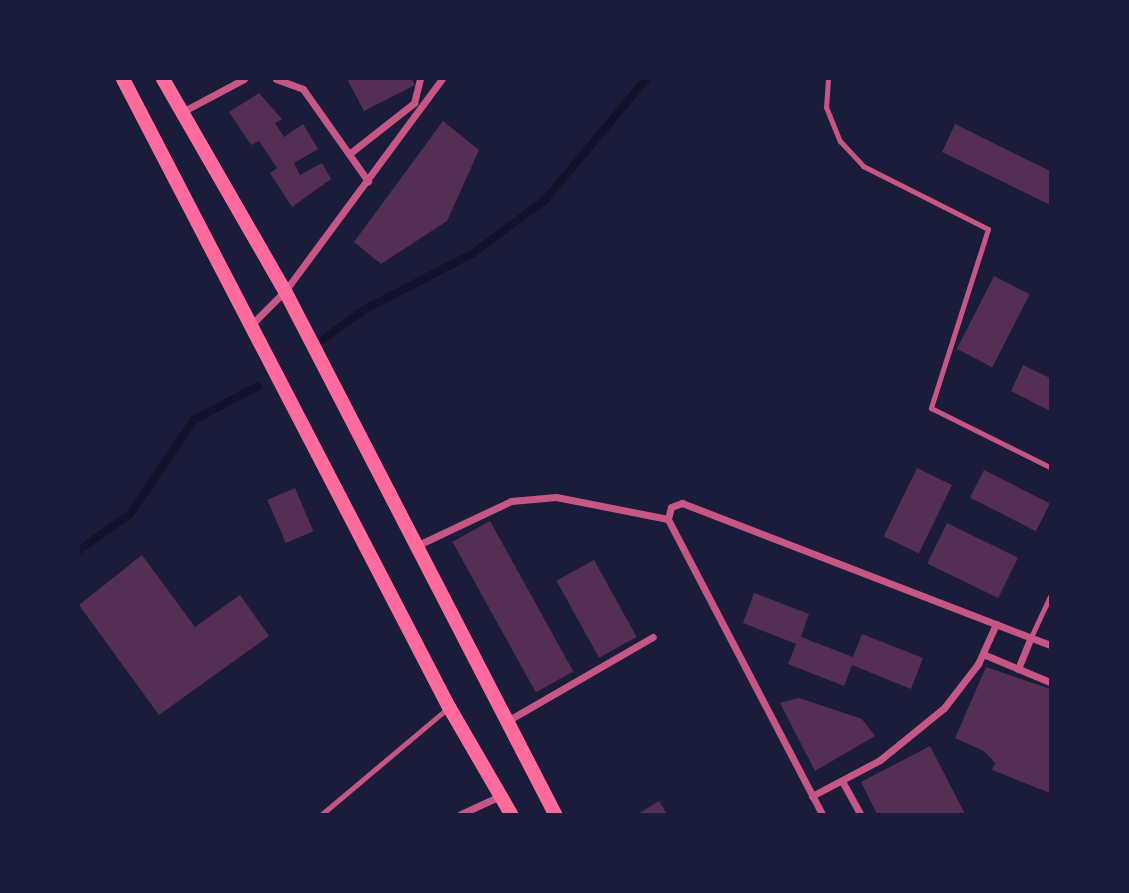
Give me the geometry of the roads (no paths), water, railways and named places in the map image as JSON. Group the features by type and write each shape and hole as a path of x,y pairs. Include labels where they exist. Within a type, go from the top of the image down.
{"main road":[{"path":"123,79 449,707 511,814"},
{"path":"163,79 285,291 509,720 555,814"}],"street":[{"path":"182,112 244,79"},
{"path":"276,79 303,89 368,181"},
{"path":"420,79 422,88 432,99"},
{"path":"251,325 285,291 432,99 442,79"},
{"path":"349,154 407,110 422,88"},
{"path":"416,546 511,501 556,497 668,519"},
{"path":"822,814 668,519 671,507 682,503 1050,645"},
{"path":"812,796 842,781 944,708 983,654 996,624"},
{"path":"509,720 653,637"},
{"path":"1017,669 1031,637"},
{"path":"983,654 1050,682"},
{"path":"842,781 860,814"},
{"path":"461,814 500,795"}],"lane":[{"path":"828,79 826,107 839,141 863,166 988,229 931,408 1050,467"},
{"path":"1031,637 1050,596"},
{"path":"322,814 449,707"}],"waterway":[{"path":"322,340 365,309 472,254 545,200 646,79"},
{"path":"79,550 130,514 194,420 258,386"}]}
